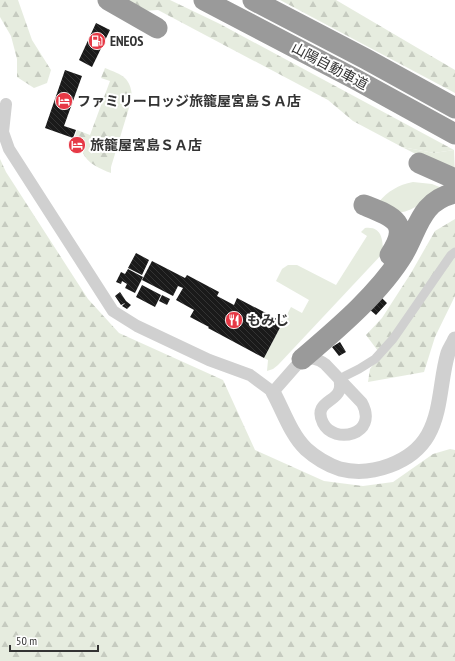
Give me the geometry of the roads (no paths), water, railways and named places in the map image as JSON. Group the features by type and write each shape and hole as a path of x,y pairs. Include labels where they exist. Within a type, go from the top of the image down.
{"highway":[{"path":"108,0 157,28"},
{"name":"山陽自動車道","path":"204,0 355,79 455,134"},
{"name":"山陽自動車道","path":"253,0 366,59 455,108"},
{"path":"419,163 455,179"},
{"path":"302,359 348,318 385,279 403,253 426,210 434,201 455,192"},
{"path":"302,359 341,312 378,273 397,245 400,236 399,228 395,220 389,215 364,205"}],"street":[{"path":"6,104 4,132 9,149 113,310 137,326 209,360 250,376 273,392 292,430 305,448 321,460 340,469 359,471 377,469 397,462 416,449 428,435 436,416 448,352 455,339"},
{"path":"342,377 360,369 374,358 393,338 451,255 455,252"},
{"path":"273,392 302,359 314,358 321,361 342,377 362,402 366,410 367,418 359,430 345,435 336,434 329,431 321,418 324,405 339,392 342,377"}],"place":[{"name":"ENEOS","path":"97,41"},
{"name":"ファミリーロッジ旅籠屋宮島ＳＡ店","path":"64,101"},
{"name":"旅籠屋宮島ＳＡ店","path":"77,145"},
{"name":"もみじ","path":"234,320"}]}
